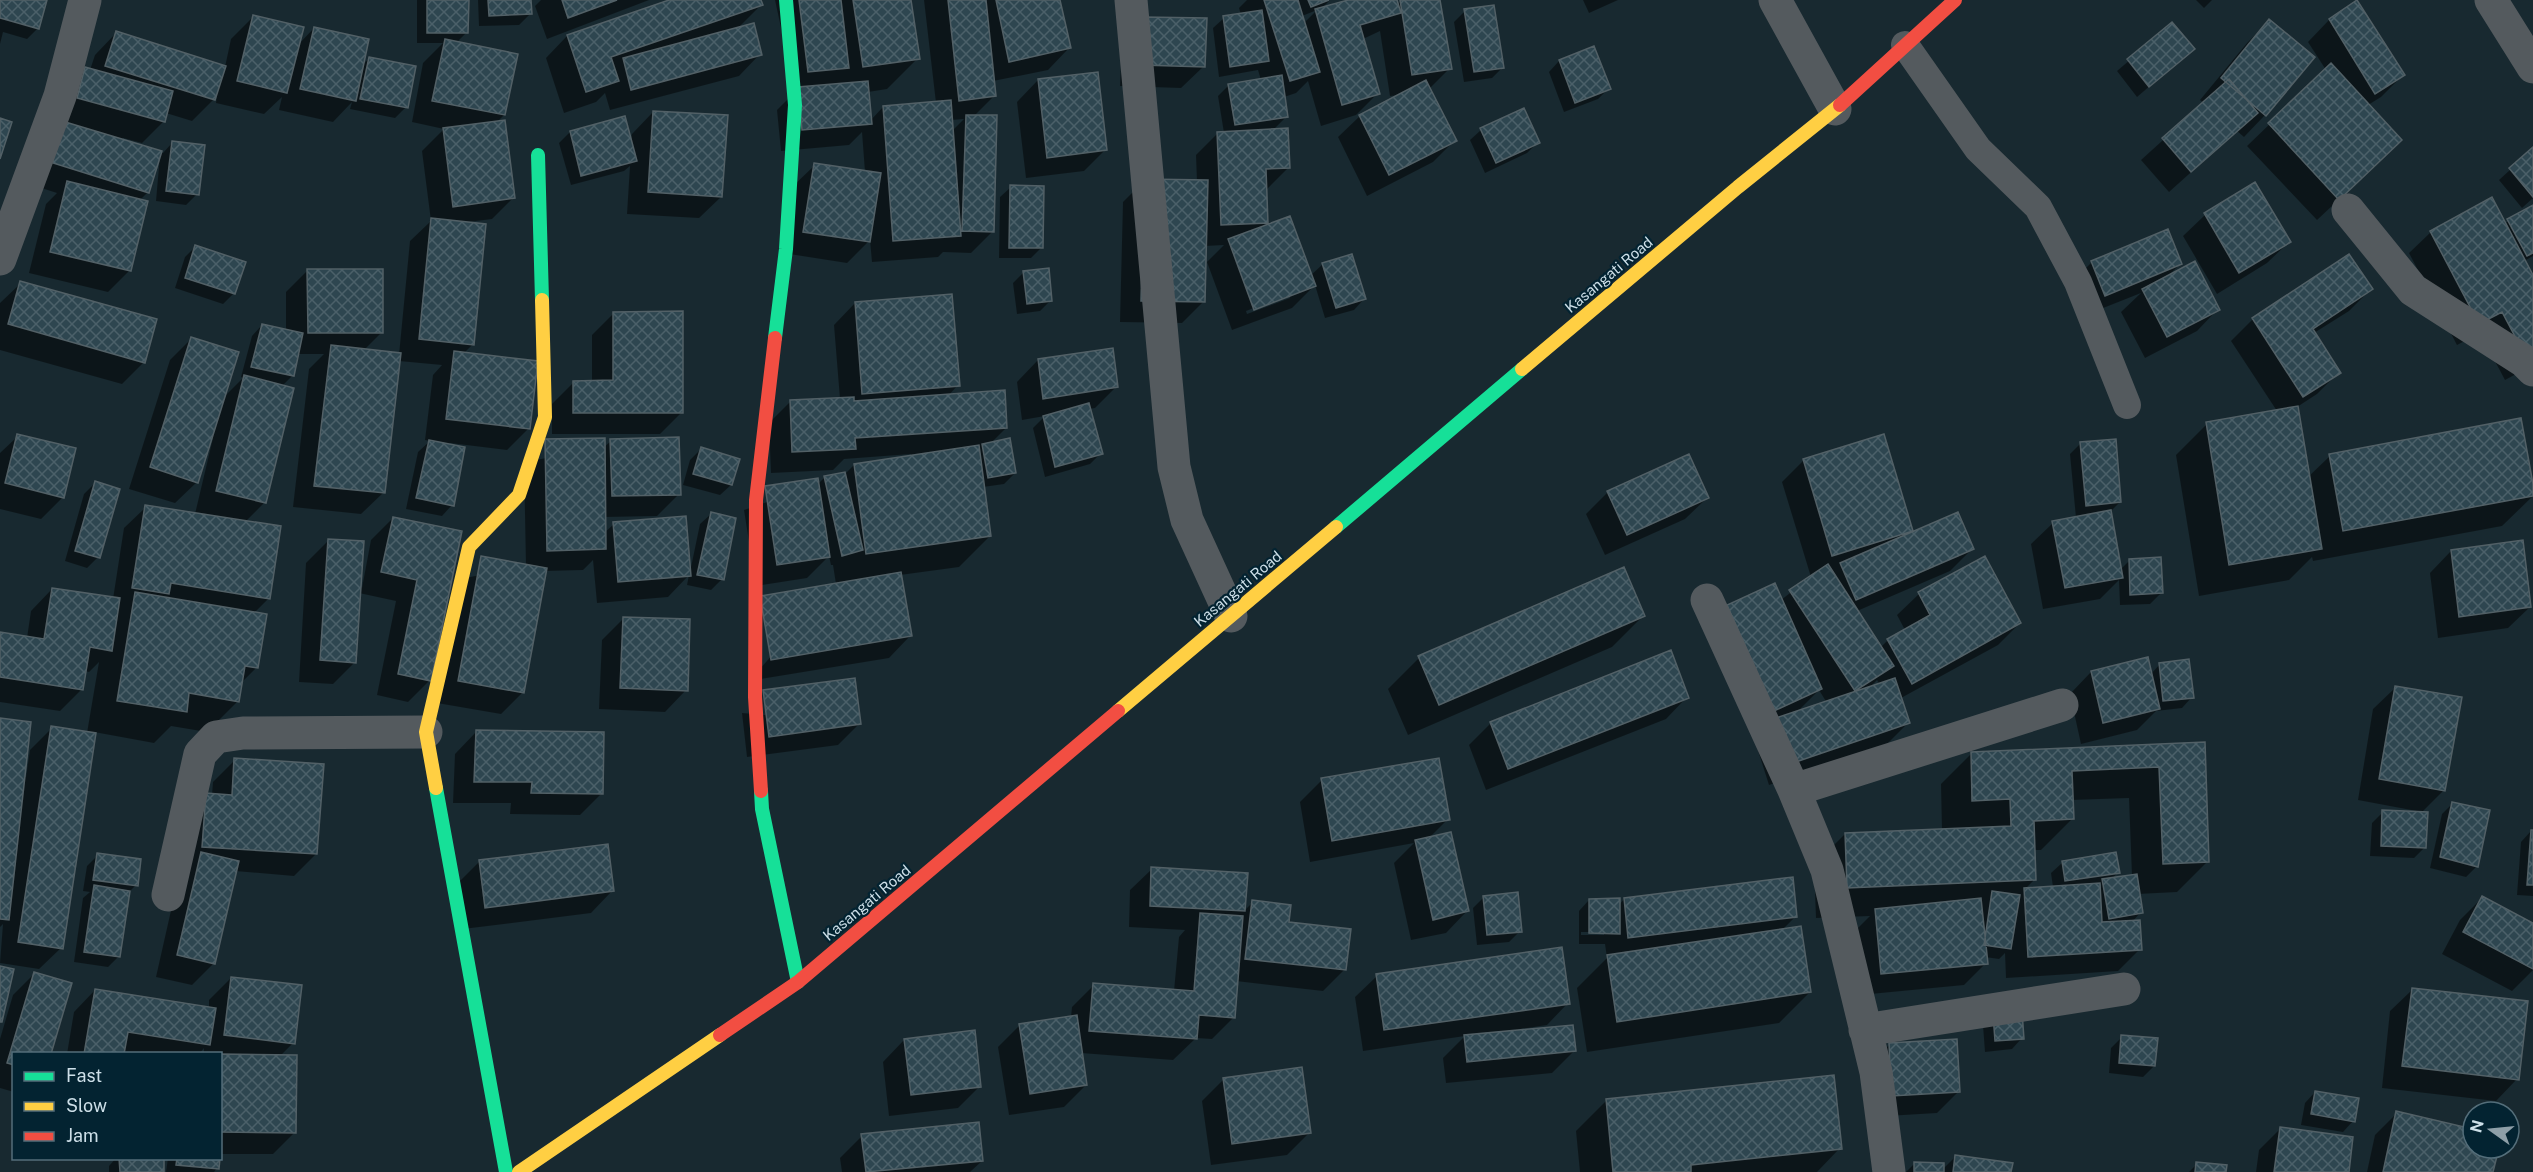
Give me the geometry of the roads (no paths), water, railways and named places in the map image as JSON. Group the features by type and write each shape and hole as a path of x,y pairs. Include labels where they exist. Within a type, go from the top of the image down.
{"street":[{"path":"0,259 60,96 85,0"},
{"path":"786,0 795,105 786,249 756,500 755,697 762,810 798,982"},
{"path":"1131,0 1174,467 1187,520 1230,616"},
{"path":"1775,0 1835,109"},
{"name":"Kasangati Road","path":"519,1172 798,982 1738,187 1835,109 1955,0"},
{"path":"2491,0 2533,67"},
{"path":"506,1172 426,732 469,548 519,495 545,417 538,155"},
{"path":"2348,210 2413,290 2524,361 2533,370"},
{"path":"1707,600 1794,790 1827,870 1876,1072 1889,1172"},
{"path":"1794,790 2062,705"},
{"path":"168,895 200,754 216,737 243,732 426,732"},
{"path":"1865,1030 2124,988"}],"lane":[{"path":"1905,45 1978,149 2038,207 2078,282 2127,405"}]}
